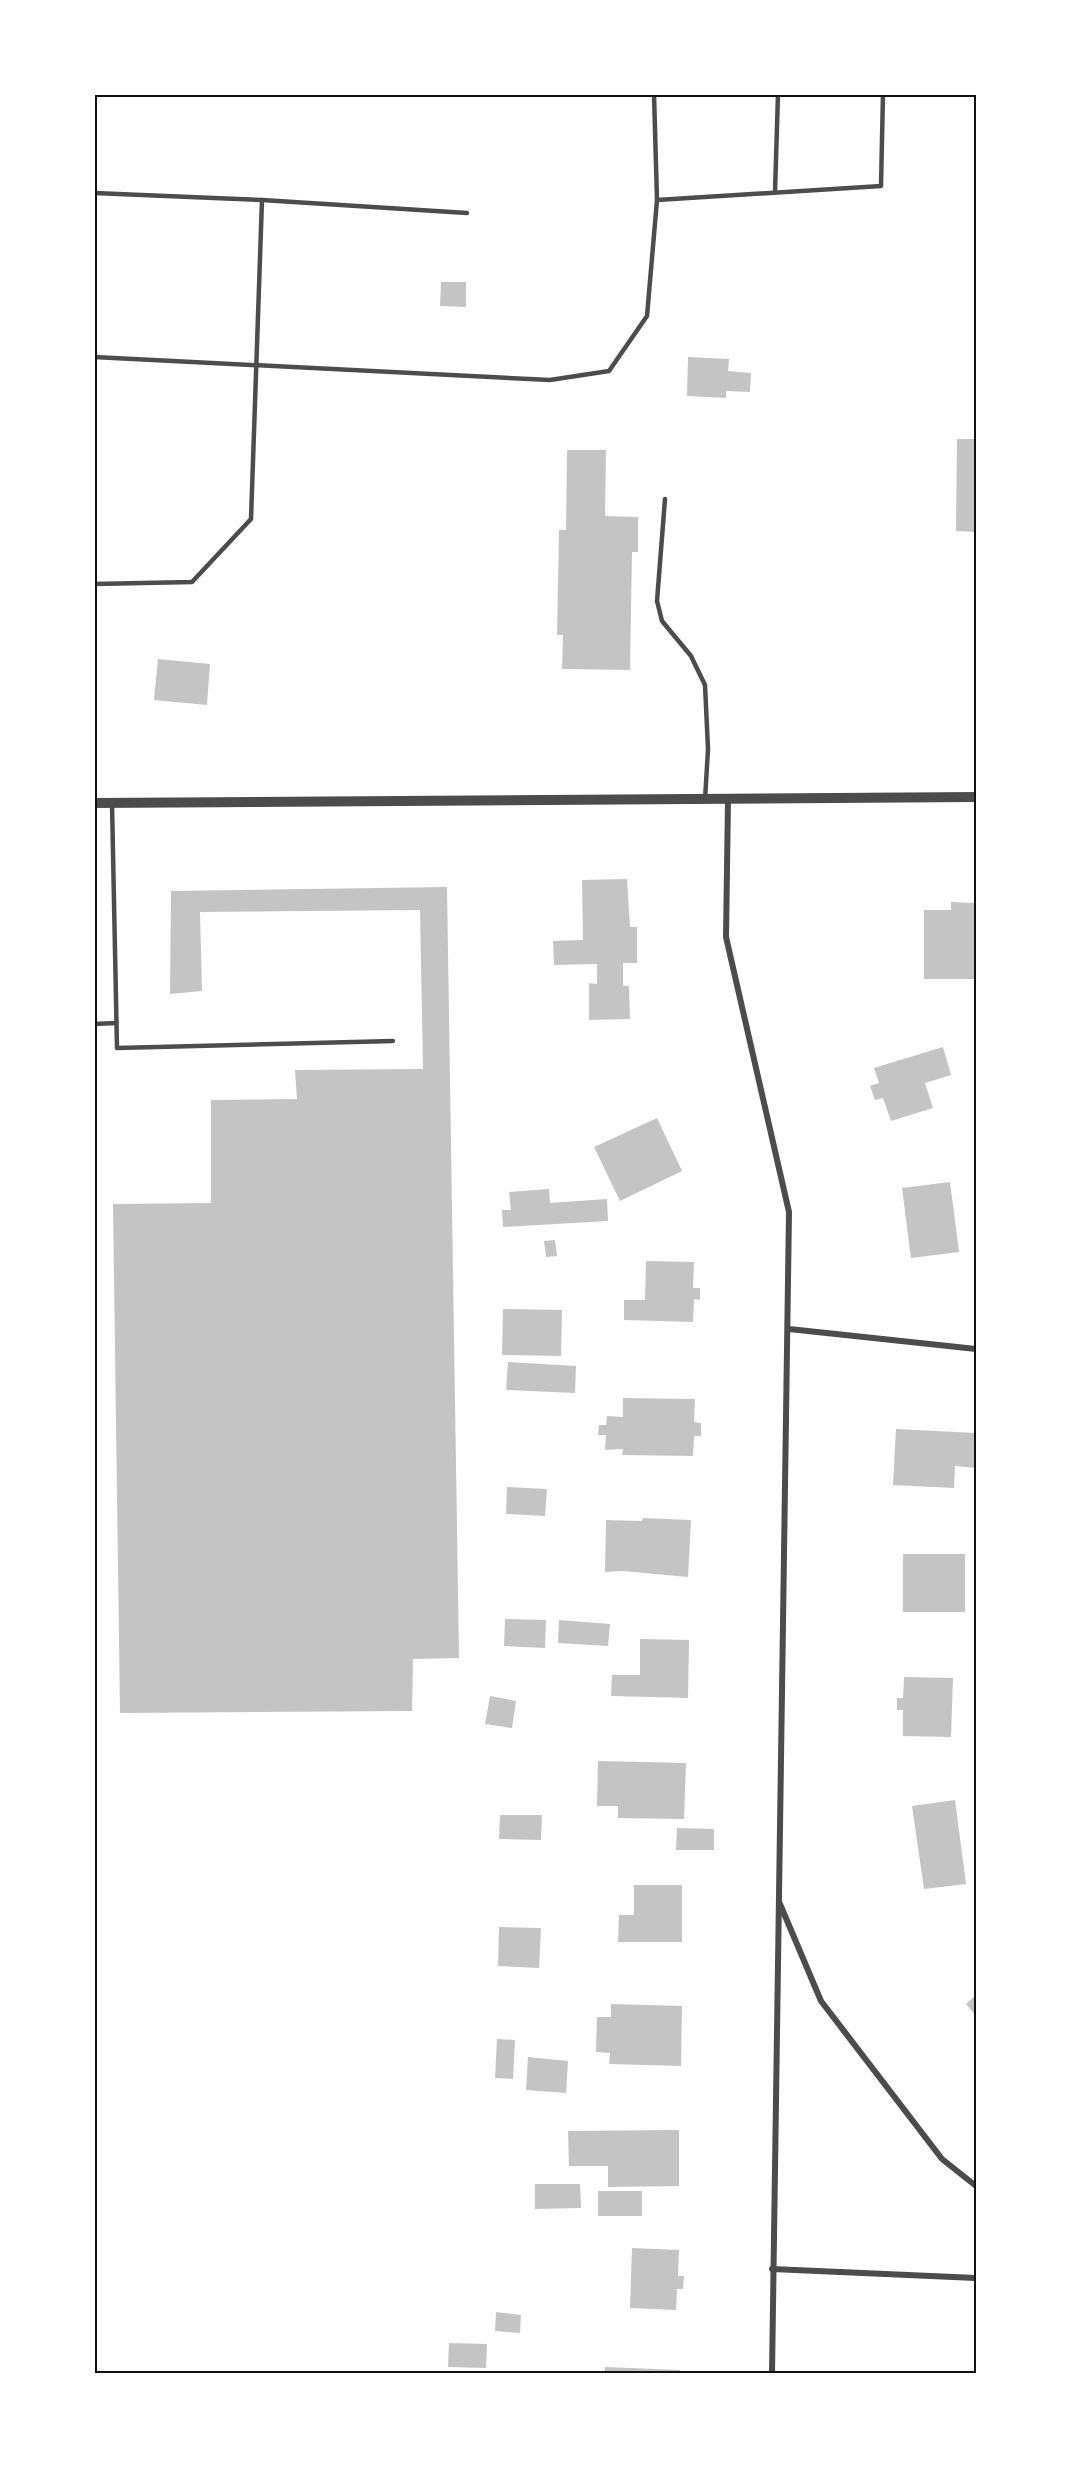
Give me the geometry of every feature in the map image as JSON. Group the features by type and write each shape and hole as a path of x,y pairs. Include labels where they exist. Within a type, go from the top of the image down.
{"street":[{"path":"94,803 976,797"},
{"path":"728,800 726,937 789,1212 772,2373"},
{"path":"789,1329 976,1349"},
{"path":"778,1900 821,2001 942,2159 976,2186"},
{"path":"772,2269 976,2278"}],"lane":[{"path":"94,357 550,380 609,371 647,316 657,200 654,94"},
{"path":"776,192 778,94"},
{"path":"657,200 881,186 883,94"},
{"path":"94,193 262,200 467,213"},
{"path":"94,584 192,582 251,519 262,200"},
{"path":"665,499 657,601 662,621 691,656 705,685 708,749 705,800"},
{"path":"112,803 117,1048 393,1041"},
{"path":"94,1024 116,1023"}],"building":[{"path":"441,282 466,282 466,307 440,306"},
{"path":"688,357 729,359 728,371 751,373 750,392 726,391 726,398 687,396"},
{"path":"957,439 976,439 976,532 956,531"},
{"path":"567,450 606,450 605,516 638,517 638,552 632,552 630,670 562,669 563,635 557,635 559,530 566,530"},
{"path":"158,659 210,664 207,705 154,700"},
{"path":"627,879 630,927 637,927 637,963 623,963 623,986 629,986 630,1019 589,1020 589,983 597,984 597,964 554,965 553,941 583,940 582,880"},
{"path":"447,887 459,1658 413,1659 412,1711 120,1713 113,1204 211,1203 211,1100 297,1099 295,1070 423,1069 420,910 200,912 202,991 170,994 171,891"},
{"path":"951,902 976,903 976,979 924,979 924,910 951,910"},
{"path":"943,1047 951,1075 925,1083 933,1108 891,1121 883,1098 875,1100 870,1086 879,1083 874,1068"},
{"path":"657,1118 682,1171 620,1201 594,1147"},
{"path":"950,1182 959,1252 911,1258 902,1188"},
{"path":"549,1189 550,1203 607,1199 608,1221 503,1227 502,1210 511,1210 509,1192"},
{"path":"555,1240 557,1256 546,1257 544,1241"},
{"path":"646,1261 694,1262 693,1288 700,1288 700,1300 694,1299 693,1322 624,1320 624,1300 645,1300"},
{"path":"503,1309 562,1310 561,1356 502,1355"},
{"path":"508,1362 576,1366 575,1393 506,1390"},
{"path":"623,1398 695,1399 694,1422 701,1423 701,1436 694,1436 693,1456 622,1455 623,1449 605,1450 606,1435 598,1435 599,1425 606,1425 607,1416 623,1417"},
{"path":"896,1429 976,1433 976,1468 955,1466 954,1488 893,1485"},
{"path":"507,1487 547,1489 545,1516 506,1514"},
{"path":"643,1518 691,1520 688,1577 623,1571 605,1572 606,1520 642,1521"},
{"path":"903,1554 965,1554 965,1612 903,1612"},
{"path":"505,1619 546,1620 545,1648 504,1646"},
{"path":"559,1620 610,1624 608,1646 558,1643"},
{"path":"640,1639 689,1640 688,1698 611,1696 612,1675 640,1675"},
{"path":"904,1677 953,1678 951,1737 903,1736 903,1710 897,1710 897,1698 903,1698"},
{"path":"490,1696 516,1701 512,1728 485,1724"},
{"path":"598,1761 686,1763 684,1819 618,1818 618,1806 597,1806"},
{"path":"955,1800 966,1884 924,1889 912,1806"},
{"path":"500,1815 542,1815 541,1840 499,1839"},
{"path":"677,1828 714,1829 714,1850 676,1850"},
{"path":"634,1885 682,1885 682,1942 618,1942 619,1915 634,1915"},
{"path":"499,1927 541,1928 539,1968 498,1966"},
{"path":"976,1995 976,2016 966,2004"},
{"path":"611,2004 682,2006 681,2066 609,2064 610,2053 596,2052 597,2017 611,2017"},
{"path":"497,2039 515,2040 513,2079 495,2078"},
{"path":"528,2057 568,2061 566,2093 526,2090"},
{"path":"679,2130 679,2186 608,2187 608,2166 569,2166 568,2131"},
{"path":"535,2184 580,2184 581,2208 535,2209"},
{"path":"598,2191 642,2191 642,2216 598,2216"},
{"path":"632,2248 679,2250 678,2276 684,2276 683,2289 677,2289 676,2310 630,2308"},
{"path":"496,2312 521,2315 520,2333 495,2331"},
{"path":"449,2343 487,2344 486,2368 448,2367"},
{"path":"605,2367 680,2370 680,2373 605,2373"}]}
